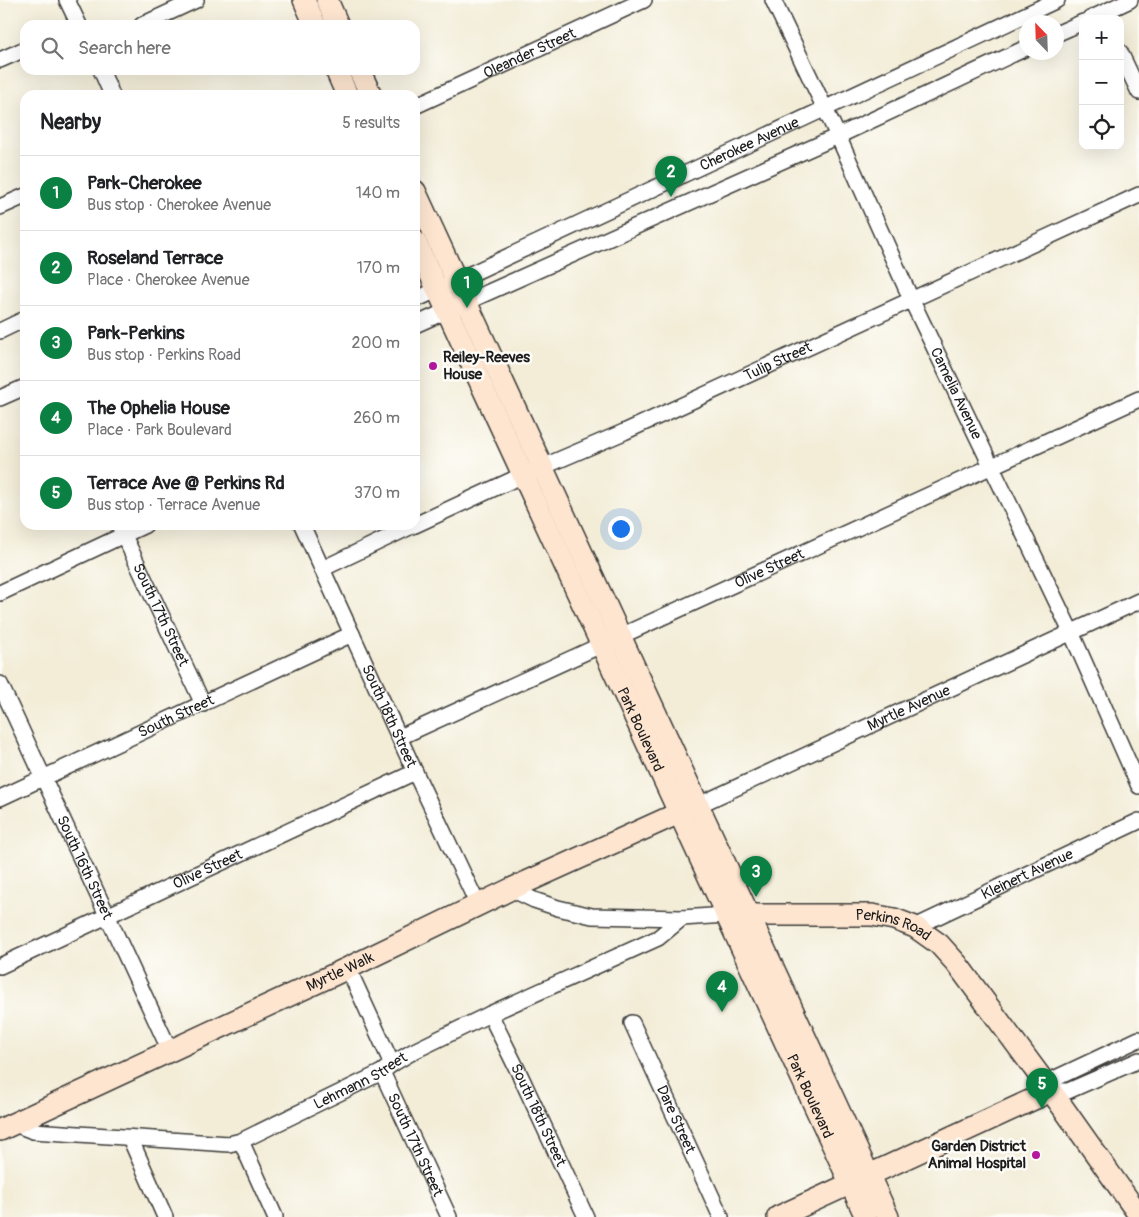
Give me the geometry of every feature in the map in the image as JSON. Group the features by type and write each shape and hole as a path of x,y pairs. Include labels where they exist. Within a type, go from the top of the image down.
{"street":[{"path":"67,0 77,20"},
{"path":"153,20 196,0"},
{"path":"304,0 313,20"},
{"path":"327,0 336,20"},
{"name":"Oleander Street","path":"420,104 644,0"},
{"name":"Camelia Avenue","path":"773,0 838,136 911,299 1070,632 1139,786"},
{"name":"Cherokee Avenue","path":"420,298 1057,0"},
{"path":"1098,13 1130,0"},
{"path":"1064,30 1079,24"},
{"path":"0,60 20,51"},
{"name":"Cherokee Avenue","path":"420,323 838,136 1019,51"},
{"path":"1124,60 1139,92"},
{"path":"103,75 110,90"},
{"path":"338,75 345,90"},
{"path":"361,75 369,90"},
{"name":"Tulip Street","path":"420,523 624,432 1139,195"},
{"path":"0,208 20,198"},
{"path":"420,206 447,285"},
{"name":"Park Boulevard","path":"420,248 447,285 689,809 726,915 859,1179 866,1217"},
{"path":"0,331 20,321"},
{"path":"0,398 20,389"},
{"name":"Olive Street","path":"400,737 1139,399"},
{"path":"0,593 122,530"},
{"name":"South 17th Street","path":"122,530 202,704"},
{"name":"South 18th Street","path":"304,530 478,905"},
{"name":"Tulip Street","path":"322,569 404,530"},
{"name":"Myrtle Avenue","path":"689,809 1139,601"},
{"name":"South Street","path":"0,798 352,634"},
{"name":"South 16th Street","path":"0,684 170,1051"},
{"name":"Olive Street","path":"0,966 415,772"},
{"path":"689,809 748,914 859,1179 888,1217"},
{"name":"Myrtle Walk","path":"8,1127 348,968 511,889 689,809"},
{"name":"Kleinert Avenue","path":"915,926 1139,821"},
{"name":"Perkins Road","path":"511,889 534,900 592,916 682,918 748,914 872,914 915,926 939,944 957,964 1051,1091 1139,1215"},
{"name":"Lehmann Street","path":"8,1127 33,1131 229,1144 240,1141 490,1014 658,938 682,918"},
{"name":"South 17th Street","path":"348,968 449,1217"},
{"name":"South 18th Street","path":"490,1014 586,1217"},
{"name":"Dare Street","path":"632,1023 721,1217"},
{"path":"1051,1091 1056,1078 1139,1039"},
{"path":"778,1217 1051,1091 1068,1091 1139,1060"},
{"path":"130,1138 165,1217"},
{"path":"240,1141 276,1217"}],"place":[{"name":"Roseland Terrace","path":"671,197"},
{"name":"Park-Cherokee","path":"467,308"},
{"name":"Reiley-Reeves House","path":"433,366"},
{"name":"Park-Perkins","path":"756,897"},
{"name":"The Ophelia House","path":"722,1012"},
{"name":"Terrace Ave @ Perkins Rd","path":"1042,1109"},
{"name":"Garden District Animal Hospital","path":"1036,1155"}]}
